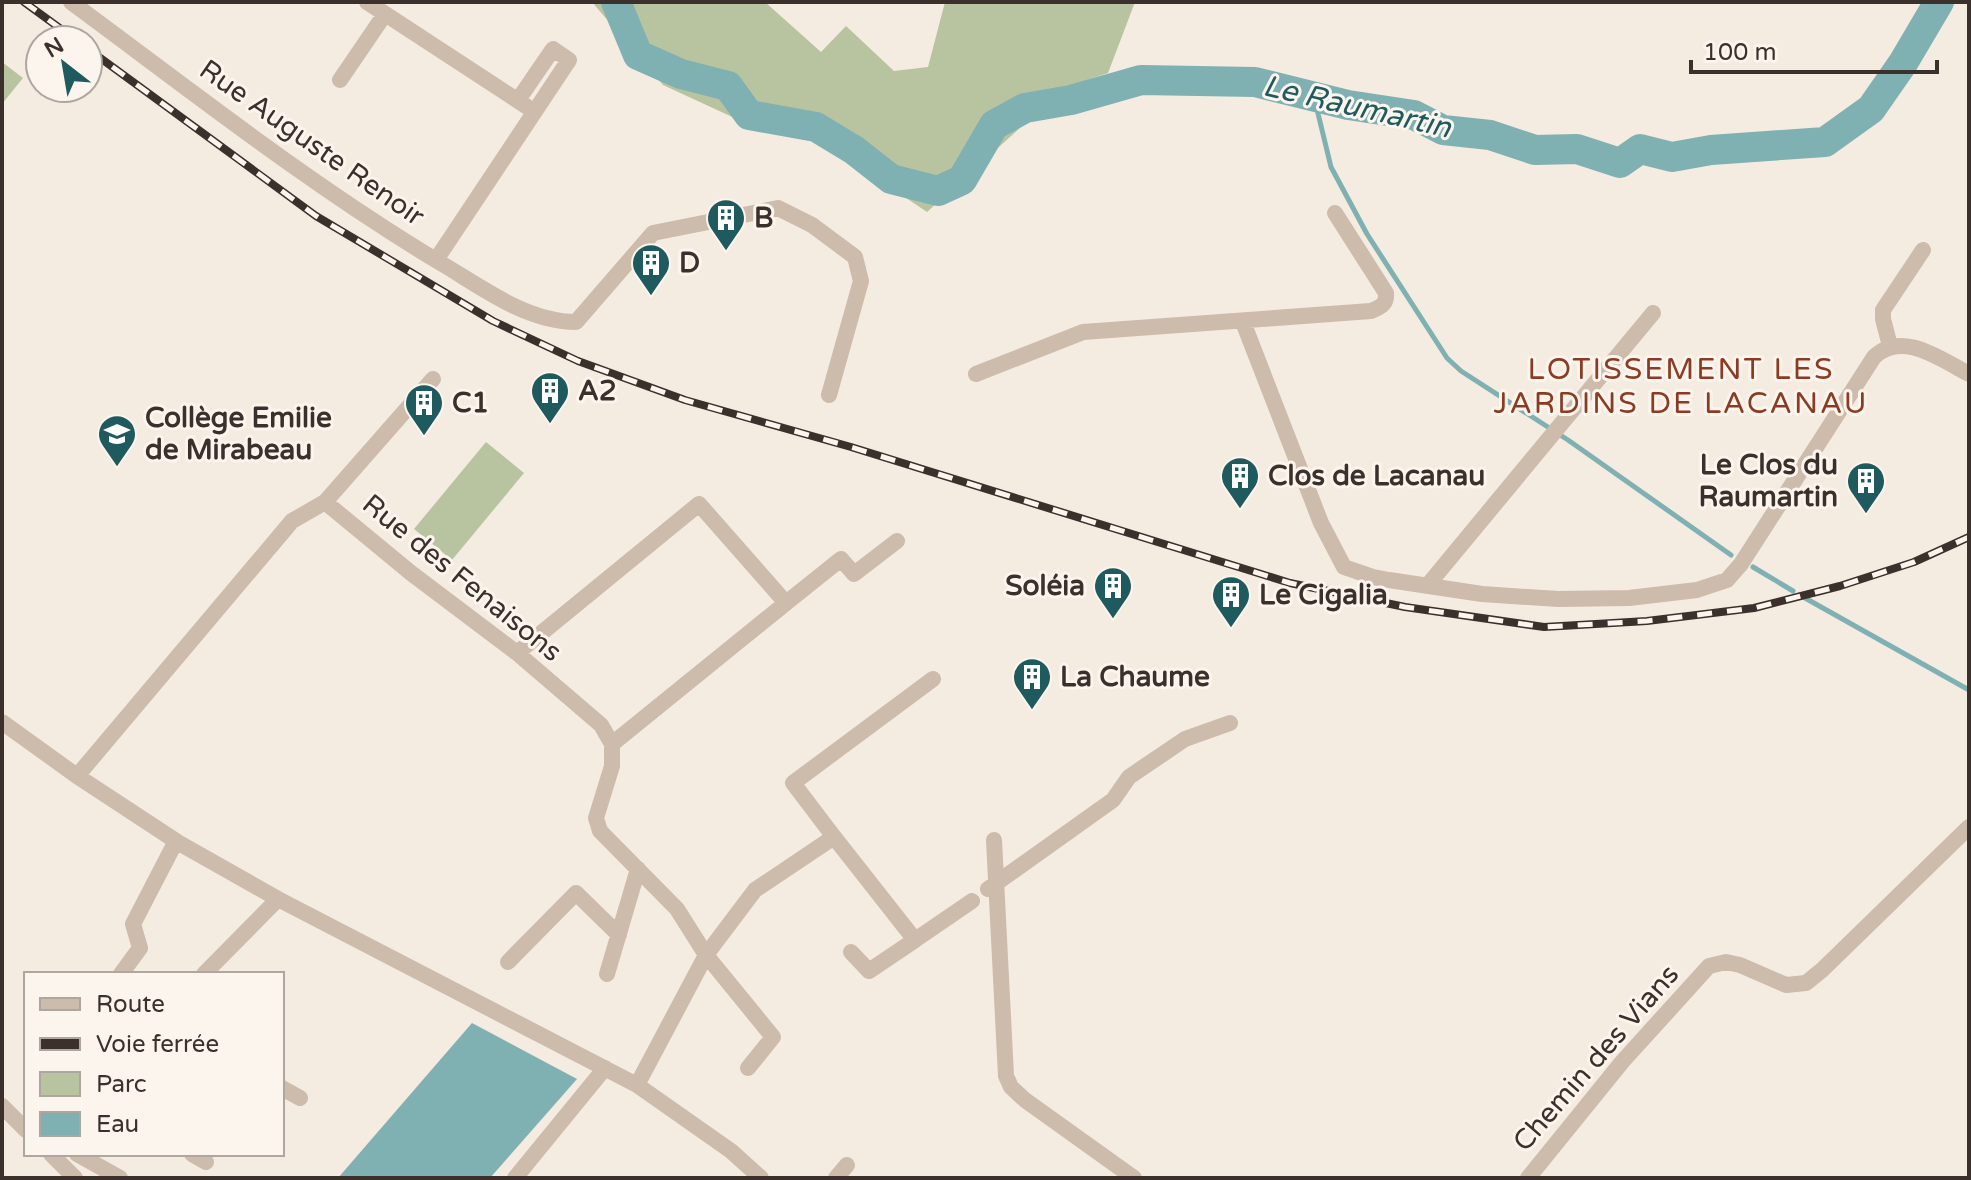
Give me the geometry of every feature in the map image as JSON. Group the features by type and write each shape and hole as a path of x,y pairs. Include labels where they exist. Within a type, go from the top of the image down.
{"street":[{"name":"Rue Auguste Renoir","path":"71,2 333,196 436,260 533,314 558,322 576,322 653,233 778,208 812,225 855,257 861,281 829,395"},
{"path":"367,2 535,112"},
{"path":"340,80 385,14"},
{"path":"436,260 569,60 553,49 518,100"},
{"path":"976,374 1083,332 1243,322 1371,311 1382,307 1386,293 1335,213"},
{"path":"1890,346 1883,310 1923,250"},
{"path":"1427,586 1653,313"},
{"path":"1243,322 1321,523 1344,567 1373,577 1482,594 1558,599 1629,598 1697,590 1727,580 1741,564 1874,357 1884,347 1913,347 1969,374"},
{"path":"325,502 433,379"},
{"name":"Rue des Fenaisons","path":"77,776 292,521 325,502 411,573 517,653 601,725 612,744"},
{"path":"517,653 699,504 786,603"},
{"path":"748,1068 773,1037 706,955 677,909 600,831 596,818 612,766 612,744 841,559 854,574 897,541"},
{"path":"915,940 793,783 933,679"},
{"path":"2,722 176,841 278,899 637,1085 731,1151 761,1178"},
{"path":"991,887 1113,800 1129,777 1140,769 1185,739 1230,723"},
{"name":"Chemin des Vians","path":"1528,1178 1622,1062 1709,966 1726,962 1786,985 1806,983 1969,827"},
{"path":"637,1085 706,955 755,890 834,837"},
{"path":"994,840 991,887 1006,1076 1011,1087 1025,1100 1134,1178"},
{"path":"122,972 140,948 133,924 176,841"},
{"path":"607,974 638,869"},
{"path":"508,962 576,893 619,935"},
{"path":"206,972 278,899"},
{"path":"851,952 869,971 972,901"},
{"path":"515,1178 605,1068"},
{"path":"284,1089 300,1098"},
{"path":"2,1106 24,1128"},
{"path":"53,1156 75,1178"},
{"path":"81,1156 120,1178"},
{"path":"836,1178 847,1165"}],"green space":[{"path":"592,2 765,2 821,52 846,26 894,71 928,67 945,2 1135,2 1108,73 998,111 1021,127 927,212 817,138 741,121 663,85"},
{"path":"2,62 23,78 2,104"},
{"path":"486,442 524,473 452,560 414,529"}],"water":[{"path":"472,1023 577,1079 490,1178 338,1178"}],"waterway":[{"name":"Le Raumartin","path":"616,2 638,55 681,74 728,86 749,115 816,127 854,150 891,179 938,191 962,180 994,125 1025,108 1071,100 1141,80 1255,82 1348,105 1414,115 1443,130 1490,135 1535,150 1577,149 1620,163 1640,149 1672,157 1711,150 1825,142 1871,109 1939,2"},
{"path":"1314,97 1331,167 1367,234 1447,358 1461,371 1568,440 1731,555"},
{"path":"1753,567 1793,591"},
{"path":"1805,598 1969,690"}],"railway":[{"path":"24,2 54,24"},
{"path":"104,61 316,216 493,321 578,361 685,400 851,447 1290,583 1405,607 1544,627 1647,621 1754,608 1840,586 1914,562 1969,537"}],"place":[{"name":"B","path":"726,252"},
{"name":"D","path":"651,297"},
{"name":"A2","path":"550,425"},
{"name":"C1","path":"424,437"},
{"name":"Collège Emilie de Mirabeau","path":"117,468"},
{"name":"Clos de Lacanau","path":"1240,510"},
{"name":"Le Clos du Raumartin","path":"1866,515"},
{"name":"Soléia","path":"1113,620"},
{"name":"Le Cigalia","path":"1231,629"},
{"name":"La Chaume","path":"1032,711"}],"district":[{"name":"LOTISSEMENT LES JARDINS DE LACANAU","path":"1681,386"}]}
